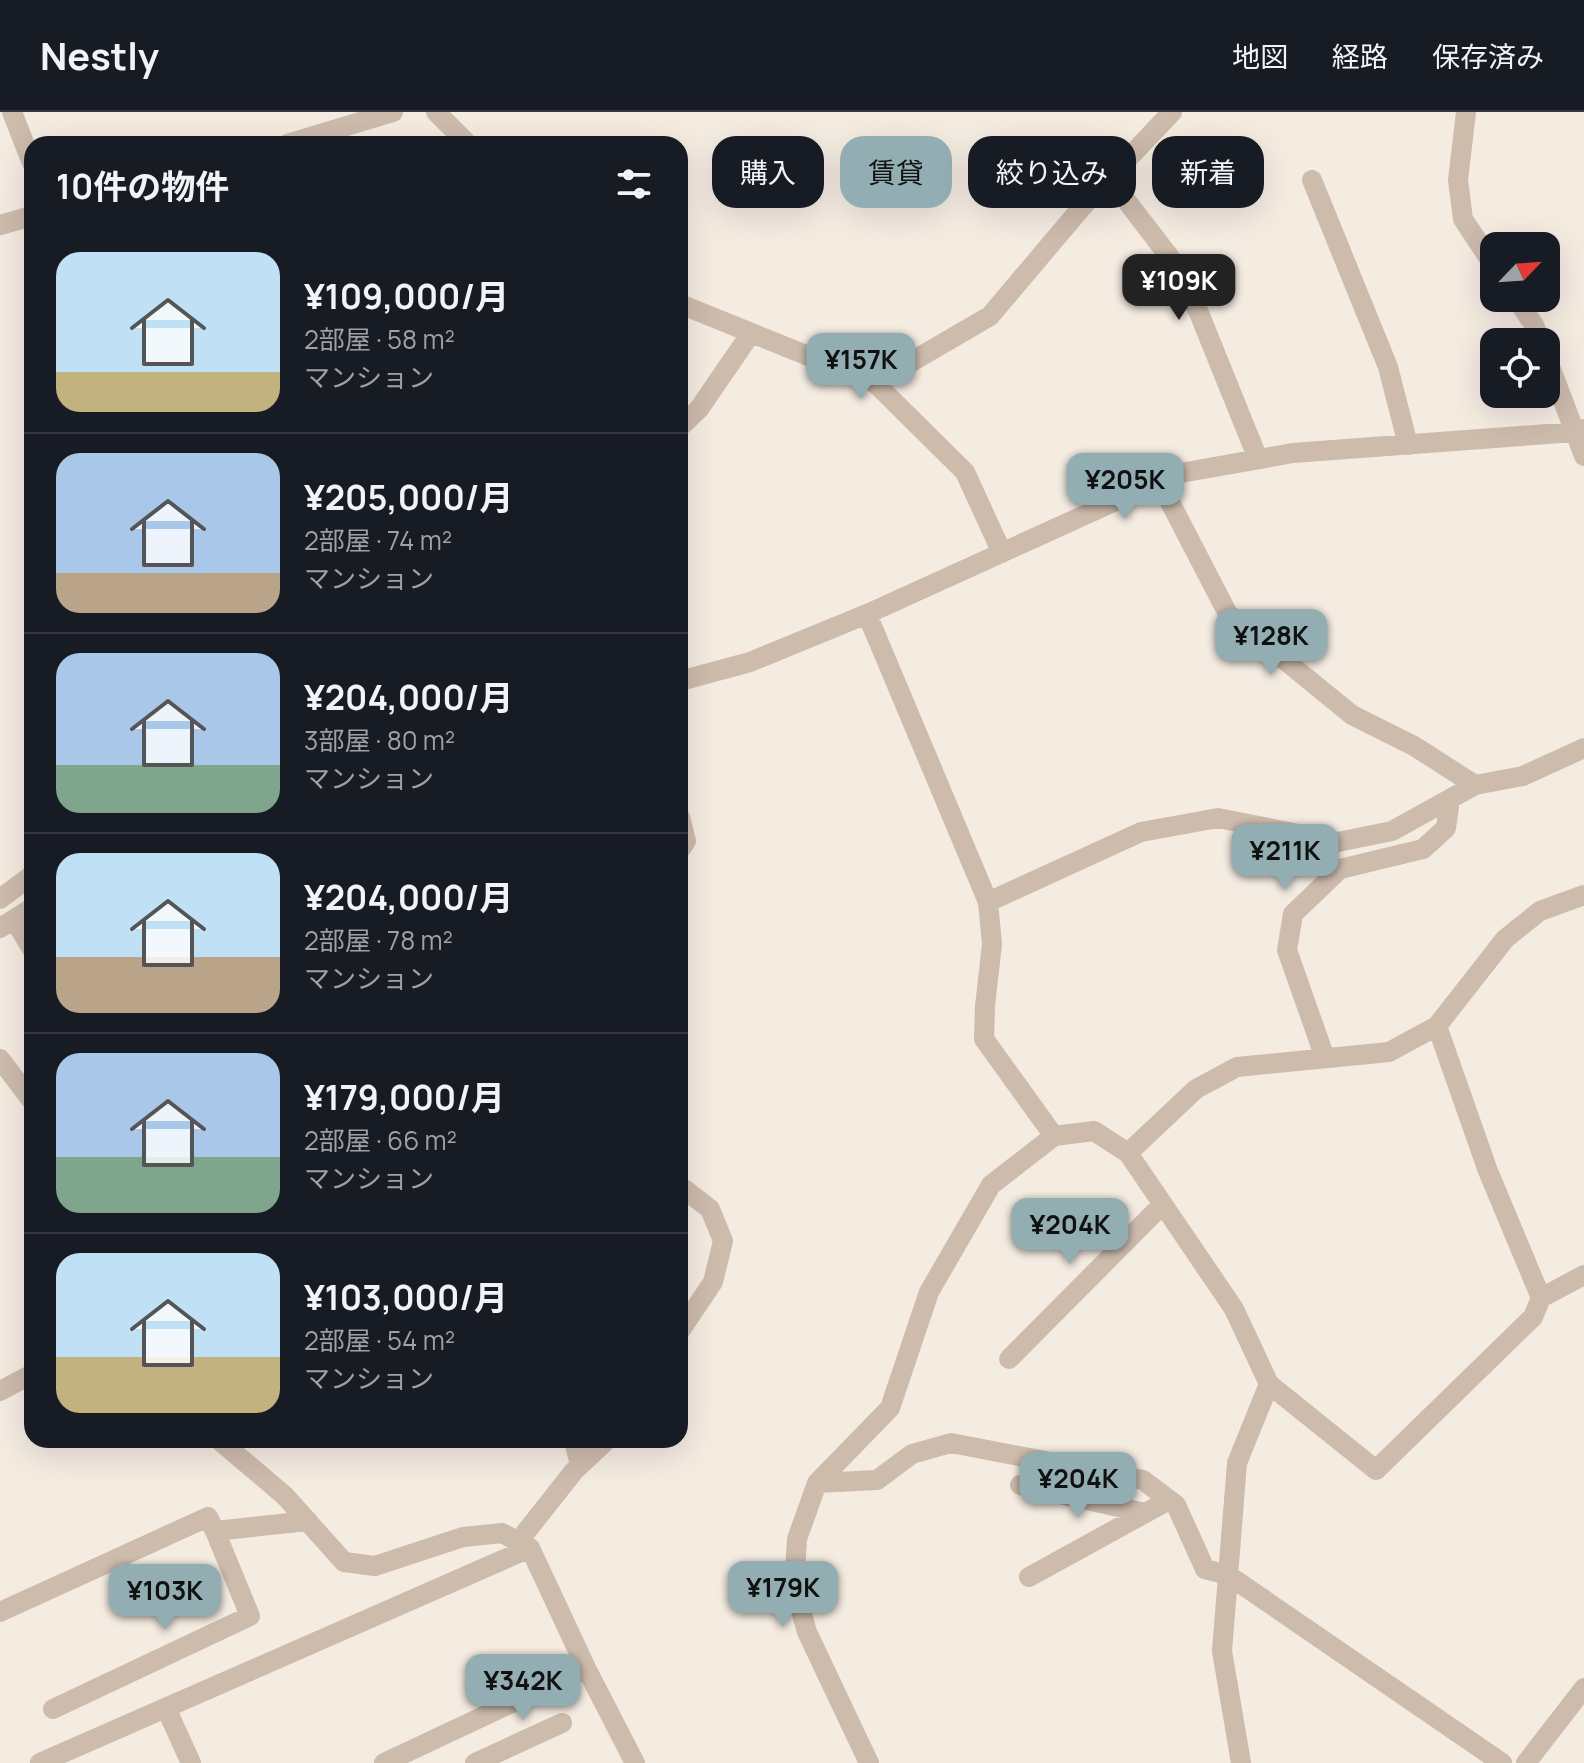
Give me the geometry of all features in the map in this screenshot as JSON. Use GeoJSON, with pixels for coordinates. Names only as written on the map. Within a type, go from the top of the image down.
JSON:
{"type":"FeatureCollection","features":[{"type":"Feature","properties":{"kind":"street"},"geometry":{"type":"LineString","coordinates":[[12,112],[24,143]]}},
{"type":"Feature","properties":{"kind":"street"},"geometry":{"type":"LineString","coordinates":[[314,136],[393,112]]}},
{"type":"Feature","properties":{"kind":"street"},"geometry":{"type":"LineString","coordinates":[[436,112],[455,136]]}},
{"type":"Feature","properties":{"kind":"street"},"geometry":{"type":"LineString","coordinates":[[1466,112],[1458,180],[1463,219],[1480,245]]}},
{"type":"Feature","properties":{"kind":"street"},"geometry":{"type":"LineString","coordinates":[[1136,146],[1163,115]]}},
{"type":"Feature","properties":{"kind":"street"},"geometry":{"type":"LineString","coordinates":[[1312,180],[1388,367],[1408,445]]}},
{"type":"Feature","properties":{"kind":"street"},"geometry":{"type":"LineString","coordinates":[[875,383],[990,316],[1083,208]]}},
{"type":"Feature","properties":{"kind":"street"},"geometry":{"type":"LineString","coordinates":[[1132,208],[1175,264],[1199,313],[1258,459]]}},
{"type":"Feature","properties":{"kind":"street"},"geometry":{"type":"LineString","coordinates":[[0,225],[24,218]]}},
{"type":"Feature","properties":{"kind":"street"},"geometry":{"type":"LineString","coordinates":[[688,307],[875,383],[965,472],[1002,553]]}},
{"type":"Feature","properties":{"kind":"street"},"geometry":{"type":"LineString","coordinates":[[688,419],[699,409],[751,333]]}},
{"type":"Feature","properties":{"kind":"street"},"geometry":{"type":"LineString","coordinates":[[1560,388],[1579,431],[1584,456]]}},
{"type":"Feature","properties":{"kind":"street"},"geometry":{"type":"LineString","coordinates":[[688,679],[750,662],[867,614],[1175,474],[1293,453],[1579,431]]}},
{"type":"Feature","properties":{"kind":"street"},"geometry":{"type":"LineString","coordinates":[[1159,481],[1228,614],[1352,715],[1414,746],[1475,785]]}},
{"type":"Feature","properties":{"kind":"street"},"geometry":{"type":"LineString","coordinates":[[867,614],[988,902],[992,944],[984,1039],[1054,1136]]}},
{"type":"Feature","properties":{"kind":"street"},"geometry":{"type":"LineString","coordinates":[[988,902],[1141,832],[1218,818],[1338,842],[1392,831],[1475,785],[1523,776],[1584,748]]}},
{"type":"Feature","properties":{"kind":"street"},"geometry":{"type":"LineString","coordinates":[[1325,1058],[1287,950],[1293,914],[1340,869],[1423,849],[1446,828],[1450,799]]}},
{"type":"Feature","properties":{"kind":"street"},"geometry":{"type":"LineString","coordinates":[[0,899],[24,881]]}},
{"type":"Feature","properties":{"kind":"street"},"geometry":{"type":"LineString","coordinates":[[1128,1153],[1196,1089],[1237,1067],[1389,1052],[1437,1026],[1505,939],[1540,911],[1584,895]]}},
{"type":"Feature","properties":{"kind":"street"},"geometry":{"type":"LineString","coordinates":[[1437,1026],[1488,1171],[1541,1298]]}},
{"type":"Feature","properties":{"kind":"street"},"geometry":{"type":"LineString","coordinates":[[0,1059],[24,1090]]}},
{"type":"Feature","properties":{"kind":"street"},"geometry":{"type":"LineString","coordinates":[[869,1763],[807,1632],[794,1586],[797,1539],[817,1483],[890,1408],[929,1292],[991,1185],[1054,1136],[1094,1131],[1128,1153],[1234,1309],[1269,1384],[1376,1470],[1533,1317],[1541,1298],[1584,1275]]}},
{"type":"Feature","properties":{"kind":"street"},"geometry":{"type":"LineString","coordinates":[[688,1192],[710,1209],[723,1241],[713,1282],[688,1319]]}},
{"type":"Feature","properties":{"kind":"street"},"geometry":{"type":"LineString","coordinates":[[1009,1359],[1163,1204]]}},
{"type":"Feature","properties":{"kind":"street"},"geometry":{"type":"LineString","coordinates":[[0,1391],[24,1378]]}},
{"type":"Feature","properties":{"kind":"street"},"geometry":{"type":"LineString","coordinates":[[1241,1763],[1222,1651],[1237,1463],[1269,1384]]}},
{"type":"Feature","properties":{"kind":"street"},"geometry":{"type":"LineString","coordinates":[[817,1483],[877,1480],[912,1454],[951,1443],[1143,1480],[1176,1505],[1205,1569],[1228,1575],[1502,1763]]}},
{"type":"Feature","properties":{"kind":"street"},"geometry":{"type":"LineString","coordinates":[[228,1448],[285,1496],[344,1562],[375,1566],[463,1537],[502,1533],[524,1545],[635,1763]]}},
{"type":"Feature","properties":{"kind":"street"},"geometry":{"type":"LineString","coordinates":[[576,1448],[580,1465]]}},
{"type":"Feature","properties":{"kind":"street"},"geometry":{"type":"LineString","coordinates":[[40,1763],[524,1545],[580,1465],[598,1448]]}},
{"type":"Feature","properties":{"kind":"street"},"geometry":{"type":"LineString","coordinates":[[1020,1485],[1145,1513]]}},
{"type":"Feature","properties":{"kind":"street"},"geometry":{"type":"LineString","coordinates":[[1029,1577],[1169,1500]]}},
{"type":"Feature","properties":{"kind":"street"},"geometry":{"type":"LineString","coordinates":[[0,1612],[208,1517],[250,1616],[53,1709]]}},
{"type":"Feature","properties":{"kind":"street"},"geometry":{"type":"LineString","coordinates":[[215,1531],[308,1521]]}},
{"type":"Feature","properties":{"kind":"street"},"geometry":{"type":"LineString","coordinates":[[384,1763],[586,1668]]}},
{"type":"Feature","properties":{"kind":"street"},"geometry":{"type":"LineString","coordinates":[[1526,1763],[1584,1688]]}},
{"type":"Feature","properties":{"kind":"street"},"geometry":{"type":"LineString","coordinates":[[166,1708],[191,1763]]}},
{"type":"Feature","properties":{"kind":"street"},"geometry":{"type":"LineString","coordinates":[[475,1763],[562,1723]]}}]}
